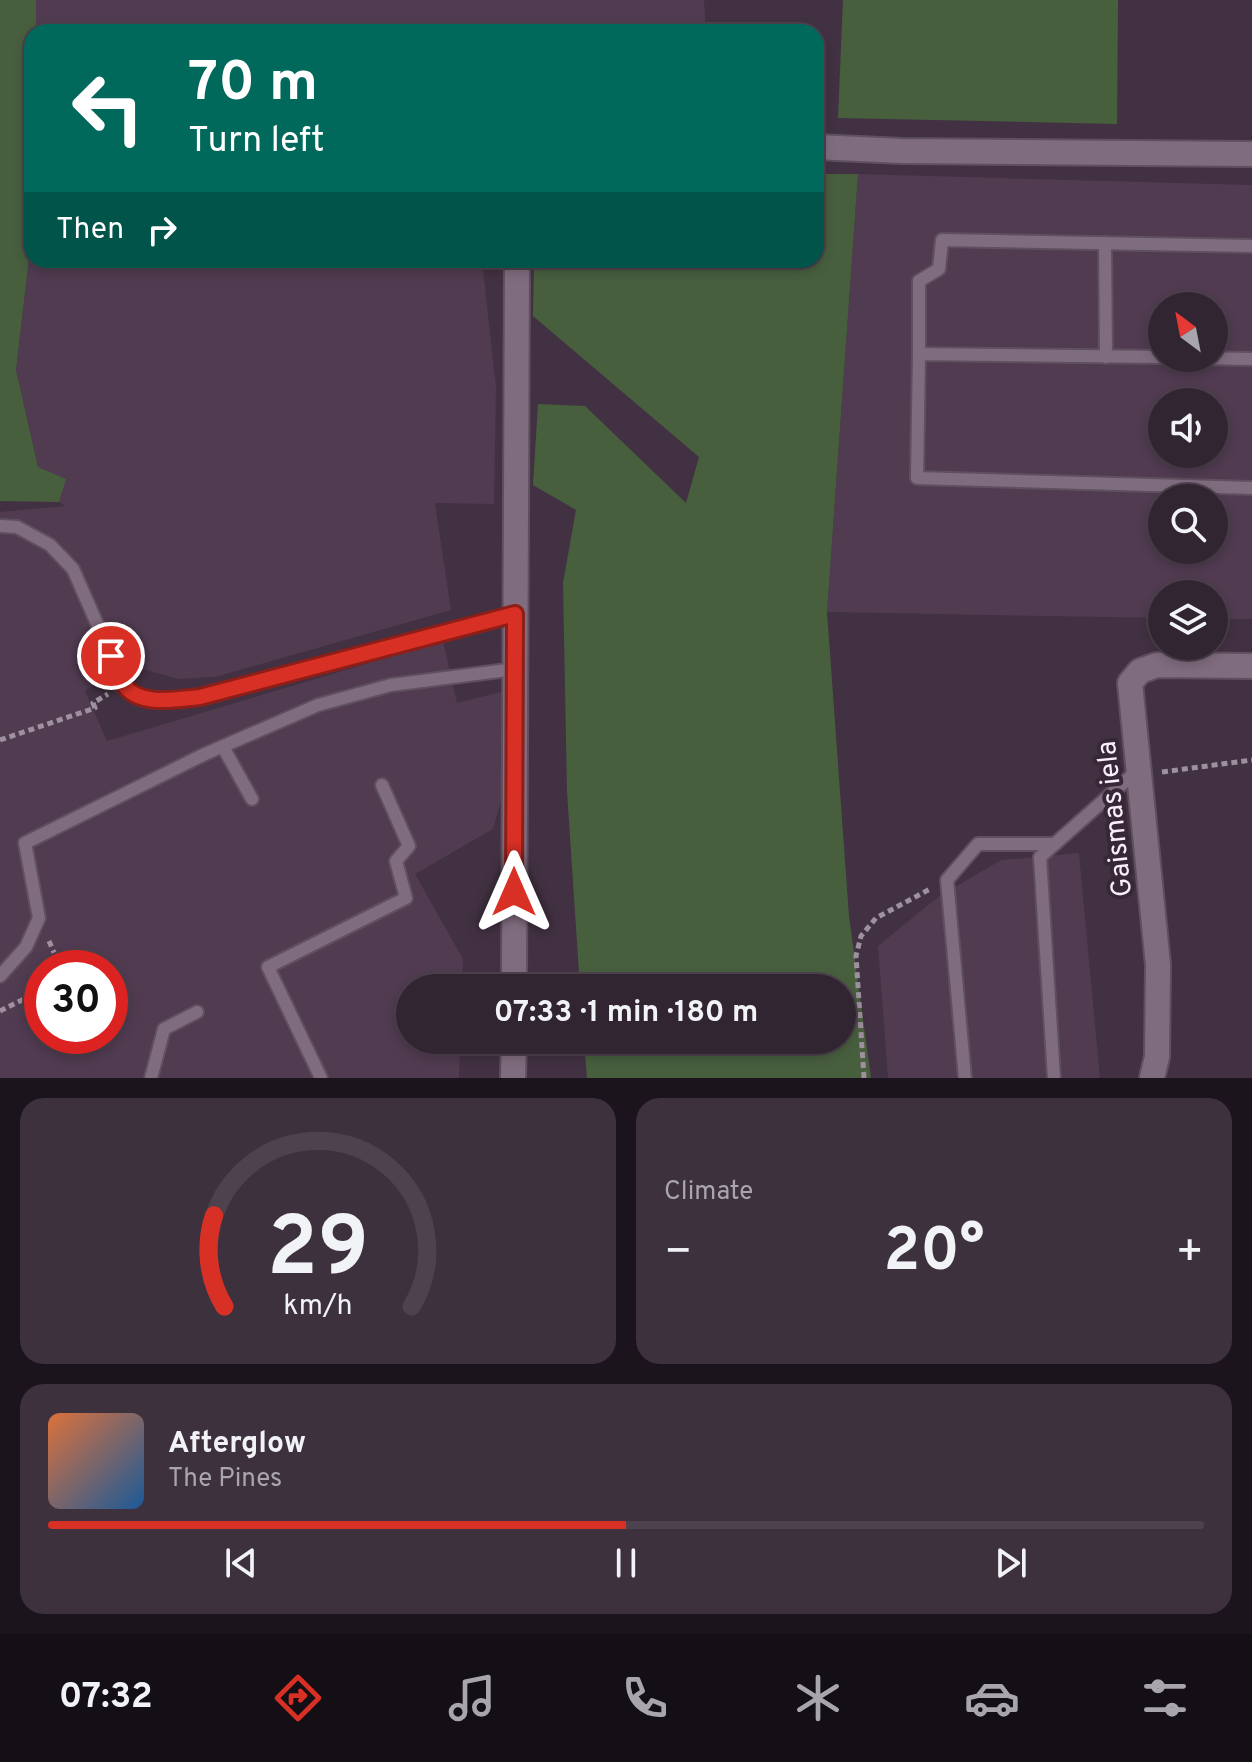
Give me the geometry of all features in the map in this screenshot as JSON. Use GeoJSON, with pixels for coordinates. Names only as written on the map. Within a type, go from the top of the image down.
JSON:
{"type":"FeatureCollection","features":[{"type":"Feature","properties":{"kind":"street"},"geometry":{"type":"LineString","coordinates":[[824,147],[902,151],[1252,154]]}},
{"type":"Feature","properties":{"kind":"street"},"geometry":{"type":"LineString","coordinates":[[514,974],[517,268]]}},
{"type":"Feature","properties":{"kind":"street","name":"Gaismas iela"},"geometry":{"type":"LineString","coordinates":[[1152,1078],[1157,1057],[1158,965],[1130,683],[1140,671],[1157,665],[1252,666]]}},
{"type":"Feature","properties":{"kind":"street"},"geometry":{"type":"LineString","coordinates":[[513,1078],[514,1054]]}},
{"type":"Feature","properties":{"kind":"lane"},"geometry":{"type":"LineString","coordinates":[[1252,246],[942,240],[939,269],[919,281],[917,478],[1252,488]]}},
{"type":"Feature","properties":{"kind":"lane"},"geometry":{"type":"LineString","coordinates":[[1105,243],[1106,357]]}},
{"type":"Feature","properties":{"kind":"lane"},"geometry":{"type":"LineString","coordinates":[[919,354],[1148,357]]}},
{"type":"Feature","properties":{"kind":"lane"},"geometry":{"type":"LineString","coordinates":[[1228,359],[1252,359]]}},
{"type":"Feature","properties":{"kind":"lane"},"geometry":{"type":"LineString","coordinates":[[0,526],[17,527],[50,545],[73,569],[124,685],[133,694],[155,700],[200,697],[515,614]]}},
{"type":"Feature","properties":{"kind":"lane"},"geometry":{"type":"LineString","coordinates":[[0,976],[26,947],[39,918],[25,843],[223,747],[318,705],[391,685],[515,669]]}},
{"type":"Feature","properties":{"kind":"lane"},"geometry":{"type":"LineString","coordinates":[[223,747],[252,799]]}},
{"type":"Feature","properties":{"kind":"lane"},"geometry":{"type":"LineString","coordinates":[[1054,1078],[1040,857],[1139,772]]}},
{"type":"Feature","properties":{"kind":"lane"},"geometry":{"type":"LineString","coordinates":[[321,1078],[268,967],[406,898],[396,861],[409,846],[382,785]]}},
{"type":"Feature","properties":{"kind":"lane"},"geometry":{"type":"LineString","coordinates":[[965,1078],[947,880],[978,844],[1055,844]]}},
{"type":"Feature","properties":{"kind":"lane"},"geometry":{"type":"LineString","coordinates":[[151,1078],[164,1029],[197,1012]]}},
{"type":"Feature","properties":{"kind":"path"},"geometry":{"type":"LineString","coordinates":[[0,740],[93,709]]}},
{"type":"Feature","properties":{"kind":"path"},"geometry":{"type":"LineString","coordinates":[[1139,772],[1252,760]]}},
{"type":"Feature","properties":{"kind":"path"},"geometry":{"type":"LineString","coordinates":[[864,1078],[856,956],[861,936],[876,918],[947,880]]}},
{"type":"Feature","properties":{"kind":"path"},"geometry":{"type":"LineString","coordinates":[[0,1011],[24,999]]}},
{"type":"Feature","properties":{"kind":"shaded area"},"geometry":{"type":"Polygon","coordinates":[[[36,0],[704,0],[706,24],[36,24],[36,0]]]}},
{"type":"Feature","properties":{"kind":"shaded area"},"geometry":{"type":"Polygon","coordinates":[[[858,174],[1252,185],[1252,619],[1228,619],[1228,580],[1148,580],[1148,618],[827,612],[858,174]]]}},
{"type":"Feature","properties":{"kind":"shaded area"},"geometry":{"type":"Polygon","coordinates":[[[28,268],[483,268],[496,387],[494,504],[435,503],[451,610],[215,677],[178,679],[139,668],[116,694],[106,678],[85,691],[107,741],[443,641],[457,703],[505,691],[506,784],[493,829],[415,874],[463,959],[462,974],[396,974],[396,1054],[460,1054],[459,1078],[0,1078],[0,512],[65,506],[59,502],[65,479],[38,467],[16,370],[28,268]]]}},
{"type":"Feature","properties":{"kind":"shaded area"},"geometry":{"type":"Polygon","coordinates":[[[1079,853],[1100,1078],[888,1078],[878,946],[938,897],[1001,860],[1079,853]]]}},
{"type":"Feature","properties":{"kind":"green space"},"geometry":{"type":"Polygon","coordinates":[[[0,0],[36,0],[36,24],[24,24],[24,268],[28,268],[16,370],[38,467],[66,479],[59,502],[0,501],[0,0]]]}},
{"type":"Feature","properties":{"kind":"green space"},"geometry":{"type":"Polygon","coordinates":[[[843,0],[1118,0],[1117,124],[838,118],[843,0]]]}},
{"type":"Feature","properties":{"kind":"green space"},"geometry":{"type":"Polygon","coordinates":[[[824,174],[858,174],[827,612],[849,916],[871,1078],[587,1078],[585,1054],[856,1054],[856,974],[579,974],[567,791],[563,583],[576,510],[533,485],[538,404],[585,406],[686,503],[699,457],[533,316],[534,268],[824,268],[824,174]]]}},
{"type":"Feature","properties":{"kind":"route"},"geometry":{"type":"LineString","coordinates":[[111,656],[124,685],[133,694],[155,700],[200,697],[515,614],[514,892]]}}]}
